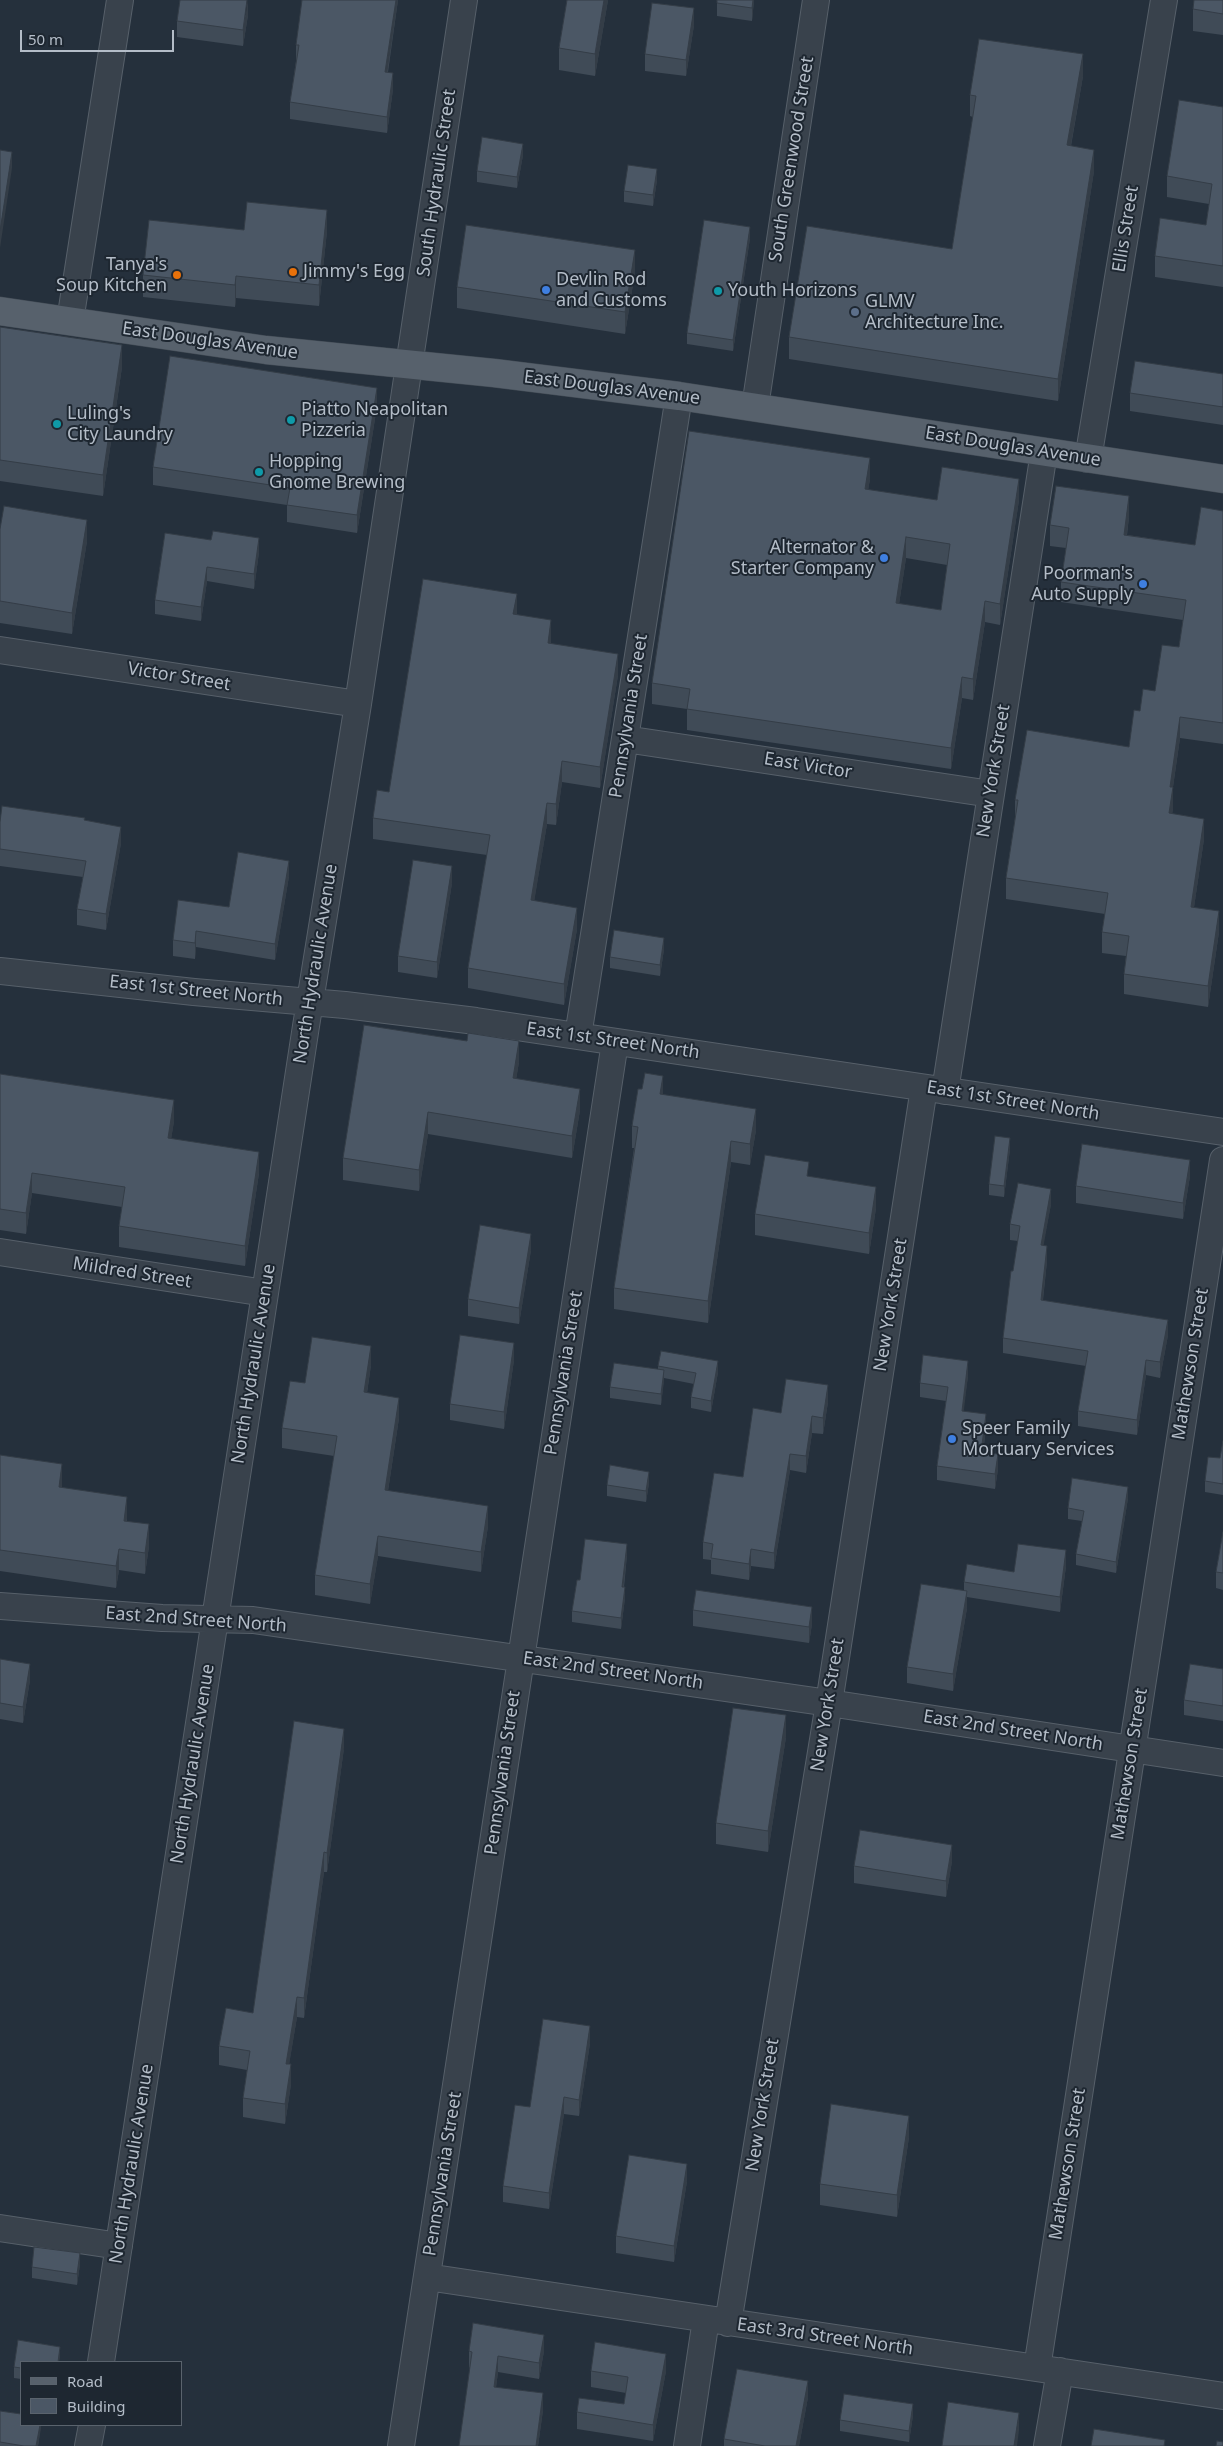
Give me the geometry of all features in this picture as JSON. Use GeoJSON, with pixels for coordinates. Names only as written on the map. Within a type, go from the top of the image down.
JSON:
{"type":"FeatureCollection","features":[{"type":"Feature","properties":{"kind":"main road","name":"East Douglas Avenue"},"geometry":{"type":"LineString","coordinates":[[0,311],[266,350],[494,373],[679,396],[1223,479]]}},
{"type":"Feature","properties":{"kind":"street"},"geometry":{"type":"LineString","coordinates":[[70,321],[120,0]]}},
{"type":"Feature","properties":{"kind":"street","name":"South Hydraulic Street"},"geometry":{"type":"LineString","coordinates":[[410,366],[464,0]]}},
{"type":"Feature","properties":{"kind":"street","name":"South Greenwood Street"},"geometry":{"type":"LineString","coordinates":[[755,408],[816,0]]}},
{"type":"Feature","properties":{"kind":"street","name":"Ellis Street"},"geometry":{"type":"LineString","coordinates":[[1088,458],[1164,0]]}},
{"type":"Feature","properties":{"kind":"street","name":"North Hydraulic Avenue"},"geometry":{"type":"LineString","coordinates":[[101,2361],[310,1002],[410,366]]}},
{"type":"Feature","properties":{"kind":"street","name":"Pennsylvania Street"},"geometry":{"type":"LineString","coordinates":[[578,1036],[679,396]]}},
{"type":"Feature","properties":{"kind":"street","name":"New York Street"},"geometry":{"type":"LineString","coordinates":[[687,2446],[717,2321],[829,1703],[935,1089],[991,794],[1044,452]]}},
{"type":"Feature","properties":{"kind":"street","name":"Victor Street"},"geometry":{"type":"LineString","coordinates":[[0,650],[358,704]]}},
{"type":"Feature","properties":{"kind":"street","name":"East Victor"},"geometry":{"type":"LineString","coordinates":[[625,739],[991,794]]}},
{"type":"Feature","properties":{"kind":"street","name":"East 1st Street North"},"geometry":{"type":"LineString","coordinates":[[0,971],[194,992],[310,1002],[476,1021],[1223,1132]]}},
{"type":"Feature","properties":{"kind":"street","name":"Pennsylvania Street"},"geometry":{"type":"LineString","coordinates":[[401,2446],[615,1042]]}},
{"type":"Feature","properties":{"kind":"street","name":"Mathewson Street"},"geometry":{"type":"LineString","coordinates":[[1047,2446],[1048,2369],[1132,1749],[1223,1160]]}},
{"type":"Feature","properties":{"kind":"street","name":"Mildred Street"},"geometry":{"type":"LineString","coordinates":[[0,1252],[265,1293]]}},
{"type":"Feature","properties":{"kind":"street","name":"East 2nd Street North"},"geometry":{"type":"LineString","coordinates":[[0,1606],[162,1618],[253,1620],[829,1703],[1223,1763]]}},
{"type":"Feature","properties":{"kind":"street"},"geometry":{"type":"LineString","coordinates":[[0,2228],[119,2246]]}},
{"type":"Feature","properties":{"kind":"street","name":"East 3rd Street North"},"geometry":{"type":"LineString","coordinates":[[427,2277],[1223,2396]]}},
{"type":"Feature","properties":{"kind":"street"},"geometry":{"type":"LineString","coordinates":[[88,2446],[92,2426]]}},
{"type":"Feature","properties":{"kind":"building"},"geometry":{"type":"Polygon","coordinates":[[[180,0],[247,0],[243,30],[177,21],[180,0]]]}},
{"type":"Feature","properties":{"kind":"building"},"geometry":{"type":"Polygon","coordinates":[[[302,0],[396,0],[385,72],[393,73],[387,117],[290,102],[299,45],[296,45],[302,0]]]}},
{"type":"Feature","properties":{"kind":"building"},"geometry":{"type":"Polygon","coordinates":[[[567,0],[604,0],[595,54],[559,48],[567,0]]]}},
{"type":"Feature","properties":{"kind":"building"},"geometry":{"type":"Polygon","coordinates":[[[717,0],[753,0],[752,8],[717,3],[717,0]]]}},
{"type":"Feature","properties":{"kind":"building"},"geometry":{"type":"Polygon","coordinates":[[[1194,0],[1223,0],[1223,14],[1193,9],[1194,0]]]}},
{"type":"Feature","properties":{"kind":"building"},"geometry":{"type":"Polygon","coordinates":[[[652,3],[694,8],[686,60],[645,54],[652,3]]]}},
{"type":"Feature","properties":{"kind":"building"},"geometry":{"type":"Polygon","coordinates":[[[979,39],[1083,54],[1067,145],[1094,150],[1058,379],[789,337],[807,226],[952,249],[976,96],[970,95],[979,39]]]}},
{"type":"Feature","properties":{"kind":"building"},"geometry":{"type":"Polygon","coordinates":[[[1179,100],[1223,107],[1223,266],[1155,256],[1160,218],[1206,225],[1212,184],[1167,176],[1179,100]]]}},
{"type":"Feature","properties":{"kind":"building"},"geometry":{"type":"Polygon","coordinates":[[[482,137],[523,144],[517,177],[477,171],[482,137]]]}},
{"type":"Feature","properties":{"kind":"building"},"geometry":{"type":"Polygon","coordinates":[[[0,150],[12,152],[0,231],[0,150]]]}},
{"type":"Feature","properties":{"kind":"building"},"geometry":{"type":"Polygon","coordinates":[[[628,165],[657,169],[653,195],[624,191],[628,165]]]}},
{"type":"Feature","properties":{"kind":"building"},"geometry":{"type":"Polygon","coordinates":[[[247,202],[327,210],[319,285],[236,276],[235,285],[143,275],[149,220],[244,230],[247,202]]]}},
{"type":"Feature","properties":{"kind":"building","name":"Youth Horizons"},"geometry":{"type":"Polygon","coordinates":[[[704,220],[750,227],[733,340],[687,333],[704,220]]]}},
{"type":"Feature","properties":{"kind":"building","name":"Devlin Rod and Customs"},"geometry":{"type":"Polygon","coordinates":[[[466,225],[635,250],[625,312],[457,287],[466,225]]]}},
{"type":"Feature","properties":{"kind":"building","name":"Luling's City Laundry"},"geometry":{"type":"Polygon","coordinates":[[[0,327],[122,345],[103,475],[0,460],[0,327]]]}},
{"type":"Feature","properties":{"kind":"building"},"geometry":{"type":"Polygon","coordinates":[[[170,356],[377,388],[357,515],[287,505],[290,488],[153,467],[170,356]]]}},
{"type":"Feature","properties":{"kind":"building"},"geometry":{"type":"Polygon","coordinates":[[[1135,361],[1223,374],[1223,407],[1130,393],[1135,361]]]}},
{"type":"Feature","properties":{"kind":"building"},"geometry":{"type":"Polygon","coordinates":[[[689,431],[870,458],[865,489],[937,500],[942,467],[1019,479],[1000,604],[985,601],[973,679],[962,677],[951,748],[687,709],[690,689],[652,683],[689,431]],[[906,537],[896,603],[941,610],[950,544],[906,537]]]}},
{"type":"Feature","properties":{"kind":"building"},"geometry":{"type":"Polygon","coordinates":[[[1056,486],[1129,496],[1124,535],[1195,545],[1201,507],[1223,511],[1223,723],[1180,717],[1170,787],[1173,787],[1169,813],[1204,819],[1191,907],[1219,911],[1208,986],[1124,974],[1129,936],[1102,932],[1108,893],[1006,878],[1018,800],[1015,800],[1027,730],[1129,747],[1134,710],[1140,711],[1143,689],[1155,691],[1162,645],[1179,647],[1186,600],[1061,582],[1069,528],[1050,525],[1056,486]]]}},
{"type":"Feature","properties":{"kind":"building"},"geometry":{"type":"Polygon","coordinates":[[[4,506],[87,520],[72,613],[0,601],[0,529],[4,506]]]}},
{"type":"Feature","properties":{"kind":"building"},"geometry":{"type":"Polygon","coordinates":[[[213,531],[259,538],[254,574],[207,567],[201,607],[155,600],[165,533],[211,540],[213,531]]]}},
{"type":"Feature","properties":{"kind":"building"},"geometry":{"type":"Polygon","coordinates":[[[423,579],[517,594],[513,614],[551,620],[548,643],[618,654],[600,767],[562,761],[556,804],[547,803],[531,900],[577,908],[564,984],[468,968],[490,835],[373,818],[377,790],[389,792],[423,579]]]}},
{"type":"Feature","properties":{"kind":"building"},"geometry":{"type":"Polygon","coordinates":[[[2,806],[85,818],[84,820],[121,827],[106,914],[77,909],[86,861],[0,849],[2,806]]]}},
{"type":"Feature","properties":{"kind":"building"},"geometry":{"type":"Polygon","coordinates":[[[238,852],[289,861],[275,944],[196,931],[195,943],[173,940],[178,900],[229,907],[238,852]]]}},
{"type":"Feature","properties":{"kind":"building"},"geometry":{"type":"Polygon","coordinates":[[[413,860],[452,866],[437,962],[398,956],[413,860]]]}},
{"type":"Feature","properties":{"kind":"building"},"geometry":{"type":"Polygon","coordinates":[[[614,930],[664,938],[660,965],[610,957],[614,930]]]}},
{"type":"Feature","properties":{"kind":"building"},"geometry":{"type":"Polygon","coordinates":[[[364,1025],[467,1041],[468,1033],[519,1041],[513,1078],[580,1089],[572,1136],[428,1112],[419,1170],[343,1158],[364,1025]]]}},
{"type":"Feature","properties":{"kind":"building"},"geometry":{"type":"Polygon","coordinates":[[[645,1073],[663,1076],[660,1094],[756,1109],[750,1144],[731,1141],[708,1301],[614,1288],[638,1127],[632,1126],[638,1089],[642,1089],[645,1073]]]}},
{"type":"Feature","properties":{"kind":"building"},"geometry":{"type":"Polygon","coordinates":[[[0,1074],[174,1100],[168,1138],[259,1152],[245,1246],[119,1226],[125,1187],[32,1173],[26,1213],[0,1209],[0,1074]]]}},
{"type":"Feature","properties":{"kind":"building"},"geometry":{"type":"Polygon","coordinates":[[[995,1136],[1010,1138],[1004,1186],[989,1184],[995,1136]]]}},
{"type":"Feature","properties":{"kind":"building"},"geometry":{"type":"Polygon","coordinates":[[[1082,1144],[1190,1160],[1183,1203],[1076,1186],[1082,1144]]]}},
{"type":"Feature","properties":{"kind":"building"},"geometry":{"type":"Polygon","coordinates":[[[765,1155],[809,1162],[807,1176],[876,1187],[869,1233],[755,1214],[765,1155]]]}},
{"type":"Feature","properties":{"kind":"building"},"geometry":{"type":"Polygon","coordinates":[[[1018,1183],[1051,1189],[1041,1245],[1047,1246],[1041,1300],[1168,1320],[1160,1362],[1146,1360],[1137,1420],[1078,1411],[1088,1351],[1003,1338],[1011,1271],[1013,1271],[1020,1226],[1010,1224],[1018,1183]]]}},
{"type":"Feature","properties":{"kind":"building"},"geometry":{"type":"Polygon","coordinates":[[[480,1225],[531,1234],[519,1308],[468,1299],[480,1225]]]}},
{"type":"Feature","properties":{"kind":"building"},"geometry":{"type":"Polygon","coordinates":[[[460,1335],[514,1343],[504,1412],[450,1404],[460,1335]]]}},
{"type":"Feature","properties":{"kind":"building"},"geometry":{"type":"Polygon","coordinates":[[[312,1337],[371,1346],[364,1392],[399,1398],[385,1490],[488,1506],[481,1552],[378,1536],[370,1584],[315,1575],[337,1436],[282,1428],[290,1381],[305,1383],[312,1337]]]}},
{"type":"Feature","properties":{"kind":"building"},"geometry":{"type":"Polygon","coordinates":[[[661,1351],[718,1361],[711,1401],[691,1397],[696,1373],[658,1366],[661,1351]]]}},
{"type":"Feature","properties":{"kind":"building"},"geometry":{"type":"Polygon","coordinates":[[[923,1355],[968,1361],[962,1411],[986,1414],[981,1452],[998,1454],[995,1474],[937,1466],[948,1387],[920,1383],[923,1355]]]}},
{"type":"Feature","properties":{"kind":"building"},"geometry":{"type":"Polygon","coordinates":[[[614,1363],[664,1370],[661,1394],[610,1387],[614,1363]]]}},
{"type":"Feature","properties":{"kind":"building"},"geometry":{"type":"Polygon","coordinates":[[[786,1379],[828,1385],[823,1418],[812,1416],[806,1456],[790,1454],[774,1553],[751,1549],[749,1564],[711,1558],[713,1544],[703,1542],[714,1473],[743,1477],[753,1408],[781,1413],[786,1379]]]}},
{"type":"Feature","properties":{"kind":"building"},"geometry":{"type":"Polygon","coordinates":[[[1223,1441],[1223,1484],[1205,1481],[1208,1457],[1220,1458],[1223,1441]]]}},
{"type":"Feature","properties":{"kind":"building"},"geometry":{"type":"Polygon","coordinates":[[[0,1455],[62,1464],[59,1487],[127,1497],[124,1521],[149,1524],[145,1553],[119,1549],[116,1566],[0,1550],[0,1455]]]}},
{"type":"Feature","properties":{"kind":"building"},"geometry":{"type":"Polygon","coordinates":[[[610,1465],[649,1472],[646,1491],[607,1485],[610,1465]]]}},
{"type":"Feature","properties":{"kind":"building"},"geometry":{"type":"Polygon","coordinates":[[[1072,1478],[1128,1487],[1116,1562],[1076,1554],[1084,1511],[1068,1508],[1072,1478]]]}},
{"type":"Feature","properties":{"kind":"building"},"geometry":{"type":"Polygon","coordinates":[[[1223,1532],[1223,1573],[1216,1572],[1223,1532]]]}},
{"type":"Feature","properties":{"kind":"building"},"geometry":{"type":"Polygon","coordinates":[[[585,1539],[627,1544],[622,1587],[625,1587],[621,1618],[572,1611],[577,1580],[580,1580],[585,1539]]]}},
{"type":"Feature","properties":{"kind":"building"},"geometry":{"type":"Polygon","coordinates":[[[1018,1544],[1066,1550],[1060,1597],[964,1582],[967,1564],[1014,1572],[1018,1544]]]}},
{"type":"Feature","properties":{"kind":"building"},"geometry":{"type":"Polygon","coordinates":[[[921,1584],[967,1591],[953,1674],[907,1667],[921,1584]]]}},
{"type":"Feature","properties":{"kind":"building"},"geometry":{"type":"Polygon","coordinates":[[[696,1590],[812,1607],[809,1627],[693,1610],[696,1590]]]}},
{"type":"Feature","properties":{"kind":"building"},"geometry":{"type":"Polygon","coordinates":[[[0,1659],[30,1664],[23,1707],[0,1703],[0,1659]]]}},
{"type":"Feature","properties":{"kind":"building"},"geometry":{"type":"Polygon","coordinates":[[[1190,1664],[1223,1669],[1223,1706],[1184,1700],[1190,1664]]]}},
{"type":"Feature","properties":{"kind":"building"},"geometry":{"type":"Polygon","coordinates":[[[733,1708],[786,1715],[768,1831],[716,1823],[733,1708]]]}},
{"type":"Feature","properties":{"kind":"building"},"geometry":{"type":"Polygon","coordinates":[[[294,1721],[344,1729],[327,1853],[324,1852],[304,1998],[297,1997],[286,2064],[291,2064],[285,2104],[243,2098],[250,2051],[219,2046],[226,2008],[253,2013],[294,1721]]]}},
{"type":"Feature","properties":{"kind":"building"},"geometry":{"type":"Polygon","coordinates":[[[860,1830],[952,1845],[946,1881],[854,1866],[860,1830]]]}},
{"type":"Feature","properties":{"kind":"building"},"geometry":{"type":"Polygon","coordinates":[[[543,2019],[590,2026],[579,2100],[564,2097],[549,2193],[503,2186],[515,2105],[530,2107],[543,2019]]]}},
{"type":"Feature","properties":{"kind":"building"},"geometry":{"type":"Polygon","coordinates":[[[831,2104],[909,2116],[897,2195],[820,2184],[831,2104]]]}},
{"type":"Feature","properties":{"kind":"building"},"geometry":{"type":"Polygon","coordinates":[[[629,2155],[687,2164],[674,2246],[616,2236],[629,2155]]]}},
{"type":"Feature","properties":{"kind":"building"},"geometry":{"type":"Polygon","coordinates":[[[34,2247],[80,2253],[77,2274],[32,2267],[34,2247]]]}},
{"type":"Feature","properties":{"kind":"building"},"geometry":{"type":"Polygon","coordinates":[[[473,2323],[544,2335],[539,2363],[498,2356],[494,2387],[543,2393],[536,2446],[459,2446],[472,2352],[469,2351],[473,2323]]]}},
{"type":"Feature","properties":{"kind":"building"},"geometry":{"type":"Polygon","coordinates":[[[18,2340],[60,2347],[58,2361],[20,2361],[20,2368],[14,2367],[18,2340]]]}},
{"type":"Feature","properties":{"kind":"building"},"geometry":{"type":"Polygon","coordinates":[[[595,2342],[666,2354],[653,2425],[577,2412],[579,2398],[624,2404],[628,2377],[591,2371],[595,2342]]]}},
{"type":"Feature","properties":{"kind":"building"},"geometry":{"type":"Polygon","coordinates":[[[737,2369],[808,2381],[796,2446],[765,2446],[724,2439],[737,2369]]]}},
{"type":"Feature","properties":{"kind":"building"},"geometry":{"type":"Polygon","coordinates":[[[844,2394],[913,2404],[909,2431],[840,2420],[844,2394]]]}},
{"type":"Feature","properties":{"kind":"building"},"geometry":{"type":"Polygon","coordinates":[[[948,2402],[1019,2413],[1014,2446],[942,2446],[948,2402]]]}},
{"type":"Feature","properties":{"kind":"building"},"geometry":{"type":"Polygon","coordinates":[[[0,2411],[20,2414],[20,2426],[40,2426],[36,2446],[0,2442],[0,2411]]]}},
{"type":"Feature","properties":{"kind":"building"},"geometry":{"type":"Polygon","coordinates":[[[1094,2429],[1165,2440],[1164,2446],[1091,2446],[1094,2429]]]}},
{"type":"Feature","properties":{"kind":"building"},"geometry":{"type":"Polygon","coordinates":[[[1217,2441],[1223,2442],[1223,2446],[1216,2446],[1217,2441]]]}},
{"type":"Feature","properties":{"kind":"place","name":"Jimmy's Egg"},"geometry":{"type":"Point","coordinates":[293,272]}},
{"type":"Feature","properties":{"kind":"place","name":"Tanya's Soup Kitchen"},"geometry":{"type":"Point","coordinates":[177,275]}},
{"type":"Feature","properties":{"kind":"place","name":"Devlin Rod and Customs"},"geometry":{"type":"Point","coordinates":[546,290]}},
{"type":"Feature","properties":{"kind":"place","name":"Youth Horizons"},"geometry":{"type":"Point","coordinates":[718,291]}},
{"type":"Feature","properties":{"kind":"place","name":"GLMV Architecture Inc."},"geometry":{"type":"Point","coordinates":[855,312]}},
{"type":"Feature","properties":{"kind":"place","name":"Piatto Neapolitan Pizzeria"},"geometry":{"type":"Point","coordinates":[291,420]}},
{"type":"Feature","properties":{"kind":"place","name":"Luling's City Laundry"},"geometry":{"type":"Point","coordinates":[57,424]}},
{"type":"Feature","properties":{"kind":"place","name":"Hopping Gnome Brewing"},"geometry":{"type":"Point","coordinates":[259,472]}},
{"type":"Feature","properties":{"kind":"place","name":"Alternator & Starter Company"},"geometry":{"type":"Point","coordinates":[884,558]}},
{"type":"Feature","properties":{"kind":"place","name":"Poorman's Auto Supply"},"geometry":{"type":"Point","coordinates":[1143,584]}},
{"type":"Feature","properties":{"kind":"place","name":"Speer Family Mortuary Services"},"geometry":{"type":"Point","coordinates":[952,1439]}}]}
